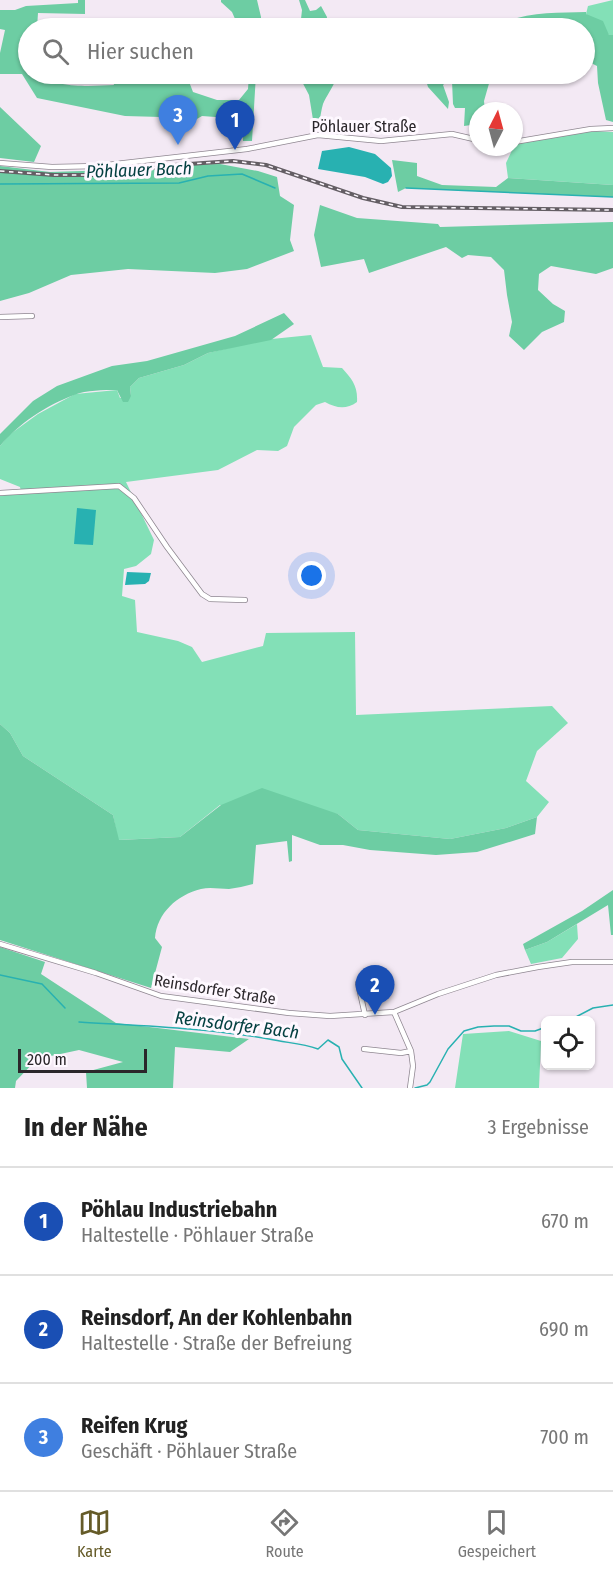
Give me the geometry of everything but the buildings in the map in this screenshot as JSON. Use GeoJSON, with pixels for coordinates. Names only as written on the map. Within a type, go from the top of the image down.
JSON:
{"type":"FeatureCollection","features":[{"type":"Feature","properties":{"kind":"street"},"geometry":{"type":"LineString","coordinates":[[523,140],[591,129],[613,128]]}},
{"type":"Feature","properties":{"kind":"street","name":"Pöhlauer Straße"},"geometry":{"type":"LineString","coordinates":[[0,162],[52,167],[98,166],[247,149],[318,135],[381,141],[452,134],[469,138]]}},
{"type":"Feature","properties":{"kind":"street"},"geometry":{"type":"LineString","coordinates":[[0,317],[32,316]]}},
{"type":"Feature","properties":{"kind":"street"},"geometry":{"type":"LineString","coordinates":[[0,493],[119,486],[134,498],[202,594],[210,599],[246,600]]}},
{"type":"Feature","properties":{"kind":"street","name":"Reinsdorfer Straße"},"geometry":{"type":"LineString","coordinates":[[0,944],[96,973],[161,996],[289,1013],[330,1016],[394,1012],[438,994],[496,975],[572,962],[613,962]]}},
{"type":"Feature","properties":{"kind":"street"},"geometry":{"type":"LineString","coordinates":[[363,1015],[358,983],[362,979],[376,975]]}},
{"type":"Feature","properties":{"kind":"street"},"geometry":{"type":"LineString","coordinates":[[394,1012],[411,1051],[413,1066],[410,1087]]}},
{"type":"Feature","properties":{"kind":"street"},"geometry":{"type":"LineString","coordinates":[[364,1049],[401,1053],[411,1051]]}},
{"type":"Feature","properties":{"kind":"green space"},"geometry":{"type":"Polygon","coordinates":[[[78,0],[85,0],[85,14],[38,13],[38,18],[18,18],[18,74],[0,74],[0,53],[5,30],[0,29],[0,10],[78,3],[78,0]]]}},
{"type":"Feature","properties":{"kind":"green space"},"geometry":{"type":"Polygon","coordinates":[[[221,0],[257,0],[261,18],[235,18],[232,12],[221,0]]]}},
{"type":"Feature","properties":{"kind":"green space"},"geometry":{"type":"Polygon","coordinates":[[[299,0],[305,0],[310,11],[321,6],[327,18],[301,18],[302,10],[299,0]]]}},
{"type":"Feature","properties":{"kind":"green space"},"geometry":{"type":"Polygon","coordinates":[[[613,0],[613,35],[609,35],[595,22],[595,18],[590,18],[586,14],[588,6],[613,0]]]}},
{"type":"Feature","properties":{"kind":"green space"},"geometry":{"type":"Polygon","coordinates":[[[586,12],[603,21],[609,35],[613,35],[613,122],[606,120],[598,83],[597,66],[595,65],[595,18],[516,18],[551,13],[586,12]]]}},
{"type":"Feature","properties":{"kind":"green space"},"geometry":{"type":"Polygon","coordinates":[[[28,84],[86,86],[190,84],[193,92],[217,100],[239,100],[248,89],[248,84],[255,84],[252,141],[243,141],[242,119],[202,116],[190,123],[161,117],[125,116],[37,98],[28,84]]]}},
{"type":"Feature","properties":{"kind":"green space"},"geometry":{"type":"Polygon","coordinates":[[[303,84],[333,84],[323,104],[315,132],[309,95],[303,84]]]}},
{"type":"Feature","properties":{"kind":"green space"},"geometry":{"type":"Polygon","coordinates":[[[427,84],[444,84],[449,102],[448,109],[427,84]]]}},
{"type":"Feature","properties":{"kind":"green space"},"geometry":{"type":"Polygon","coordinates":[[[452,84],[489,84],[484,102],[469,102],[469,125],[464,126],[465,108],[455,108],[452,84]]]}},
{"type":"Feature","properties":{"kind":"green space"},"geometry":{"type":"Polygon","coordinates":[[[0,107],[41,146],[34,162],[0,158],[0,107]]]}},
{"type":"Feature","properties":{"kind":"green space"},"geometry":{"type":"Polygon","coordinates":[[[592,131],[613,132],[613,185],[508,178],[506,163],[509,156],[523,156],[523,143],[592,131]]]}},
{"type":"Feature","properties":{"kind":"green space"},"geometry":{"type":"Polygon","coordinates":[[[392,160],[417,163],[417,176],[442,185],[496,187],[508,178],[613,185],[613,197],[406,188],[398,192],[392,160]]]}},
{"type":"Feature","properties":{"kind":"green space"},"geometry":{"type":"Polygon","coordinates":[[[220,164],[277,177],[280,196],[294,205],[290,240],[294,251],[247,269],[215,273],[128,269],[71,275],[29,293],[0,301],[0,166],[50,172],[220,164]]]}},
{"type":"Feature","properties":{"kind":"green space"},"geometry":{"type":"Polygon","coordinates":[[[320,205],[357,218],[438,224],[440,227],[613,222],[613,268],[596,274],[551,266],[539,274],[538,290],[553,304],[565,311],[564,322],[542,332],[524,350],[509,336],[512,322],[504,270],[491,257],[468,255],[462,258],[446,247],[369,273],[364,259],[321,267],[314,235],[320,205]]]}},
{"type":"Feature","properties":{"kind":"green space"},"geometry":{"type":"Polygon","coordinates":[[[284,313],[294,324],[271,340],[208,353],[184,365],[139,378],[130,387],[131,396],[128,402],[123,402],[117,390],[90,391],[74,395],[34,416],[15,430],[0,446],[0,434],[33,401],[57,386],[112,366],[147,361],[235,336],[284,313]]]}},
{"type":"Feature","properties":{"kind":"green space"},"geometry":{"type":"Polygon","coordinates":[[[311,335],[323,367],[342,368],[354,383],[357,402],[345,407],[337,407],[325,402],[316,405],[294,427],[287,446],[278,451],[257,450],[218,470],[126,482],[154,540],[151,554],[136,566],[124,569],[122,596],[135,600],[137,632],[178,641],[192,647],[202,662],[263,646],[266,633],[355,632],[356,715],[552,706],[568,723],[537,751],[526,781],[549,802],[537,817],[506,828],[450,839],[358,830],[338,814],[220,805],[180,837],[118,840],[113,815],[23,756],[10,733],[0,724],[0,496],[21,492],[20,487],[0,479],[0,446],[9,435],[38,414],[75,394],[117,390],[120,398],[131,396],[130,387],[139,378],[184,365],[208,353],[262,340],[311,335]]]}},
{"type":"Feature","properties":{"kind":"green space"},"geometry":{"type":"Polygon","coordinates":[[[0,724],[10,733],[23,756],[113,815],[119,840],[180,837],[221,805],[262,788],[338,814],[358,830],[450,839],[506,828],[537,817],[535,834],[477,852],[436,855],[370,850],[343,845],[320,845],[292,835],[292,861],[289,862],[287,841],[256,845],[253,884],[229,889],[201,889],[176,901],[164,913],[155,938],[162,947],[151,988],[0,940],[0,724]]]}},
{"type":"Feature","properties":{"kind":"green space"},"geometry":{"type":"Polygon","coordinates":[[[613,890],[613,935],[611,935],[608,905],[547,942],[525,950],[523,944],[582,911],[613,890]]]}},
{"type":"Feature","properties":{"kind":"green space"},"geometry":{"type":"Polygon","coordinates":[[[577,924],[578,939],[562,958],[531,964],[525,950],[547,942],[577,924]]]}},
{"type":"Feature","properties":{"kind":"green space"},"geometry":{"type":"Polygon","coordinates":[[[0,947],[45,962],[41,974],[116,1023],[249,1039],[230,1052],[175,1047],[173,1088],[87,1088],[86,1072],[123,1062],[79,1050],[37,1059],[16,1081],[15,1088],[0,1088],[0,947]]]}},
{"type":"Feature","properties":{"kind":"green space"},"geometry":{"type":"Polygon","coordinates":[[[509,1031],[541,1041],[539,1088],[455,1088],[463,1034],[509,1031]]]}},
{"type":"Feature","properties":{"kind":"water"},"geometry":{"type":"Polygon","coordinates":[[[349,147],[375,154],[391,168],[392,176],[388,182],[383,184],[365,177],[318,169],[322,151],[349,147]]]}},
{"type":"Feature","properties":{"kind":"water"},"geometry":{"type":"Polygon","coordinates":[[[77,508],[96,510],[93,545],[74,544],[77,508]]]}},
{"type":"Feature","properties":{"kind":"water"},"geometry":{"type":"Polygon","coordinates":[[[127,572],[151,573],[149,581],[145,584],[125,585],[127,572]]]}},
{"type":"Feature","properties":{"kind":"waterway","name":"Pöhlauer Bach"},"geometry":{"type":"LineString","coordinates":[[0,184],[179,183],[208,176],[242,174],[275,188]]}},
{"type":"Feature","properties":{"kind":"waterway","name":"Pöhlauer Bach"},"geometry":{"type":"LineString","coordinates":[[406,188],[613,197]]}},
{"type":"Feature","properties":{"kind":"waterway","name":"Reinsdorfer Bach"},"geometry":{"type":"LineString","coordinates":[[0,975],[42,984],[65,1008]]}},
{"type":"Feature","properties":{"kind":"waterway","name":"Reinsdorfer Bach"},"geometry":{"type":"LineString","coordinates":[[578,1016],[593,1008],[613,1005]]}},
{"type":"Feature","properties":{"kind":"waterway","name":"Reinsdorfer Bach"},"geometry":{"type":"LineString","coordinates":[[79,1022],[222,1032],[318,1049],[328,1040],[339,1047],[342,1059],[362,1088]]}},
{"type":"Feature","properties":{"kind":"waterway","name":"Reinsdorfer Bach"},"geometry":{"type":"LineString","coordinates":[[415,1088],[430,1082],[448,1049],[464,1031],[494,1026],[509,1026],[521,1031],[541,1029]]}},
{"type":"Feature","properties":{"kind":"railway"},"geometry":{"type":"LineString","coordinates":[[0,171],[54,175],[99,175],[174,165],[233,161],[266,165],[363,198],[402,207],[613,210]]}},
{"type":"Feature","properties":{"kind":"place","name":"Reifen Krug"},"geometry":{"type":"Point","coordinates":[178,145]}},
{"type":"Feature","properties":{"kind":"place","name":"Pöhlau Industriebahn"},"geometry":{"type":"Point","coordinates":[235,150]}},
{"type":"Feature","properties":{"kind":"place","name":"Reinsdorf, An der Kohlenbahn"},"geometry":{"type":"Point","coordinates":[375,1015]}}]}
